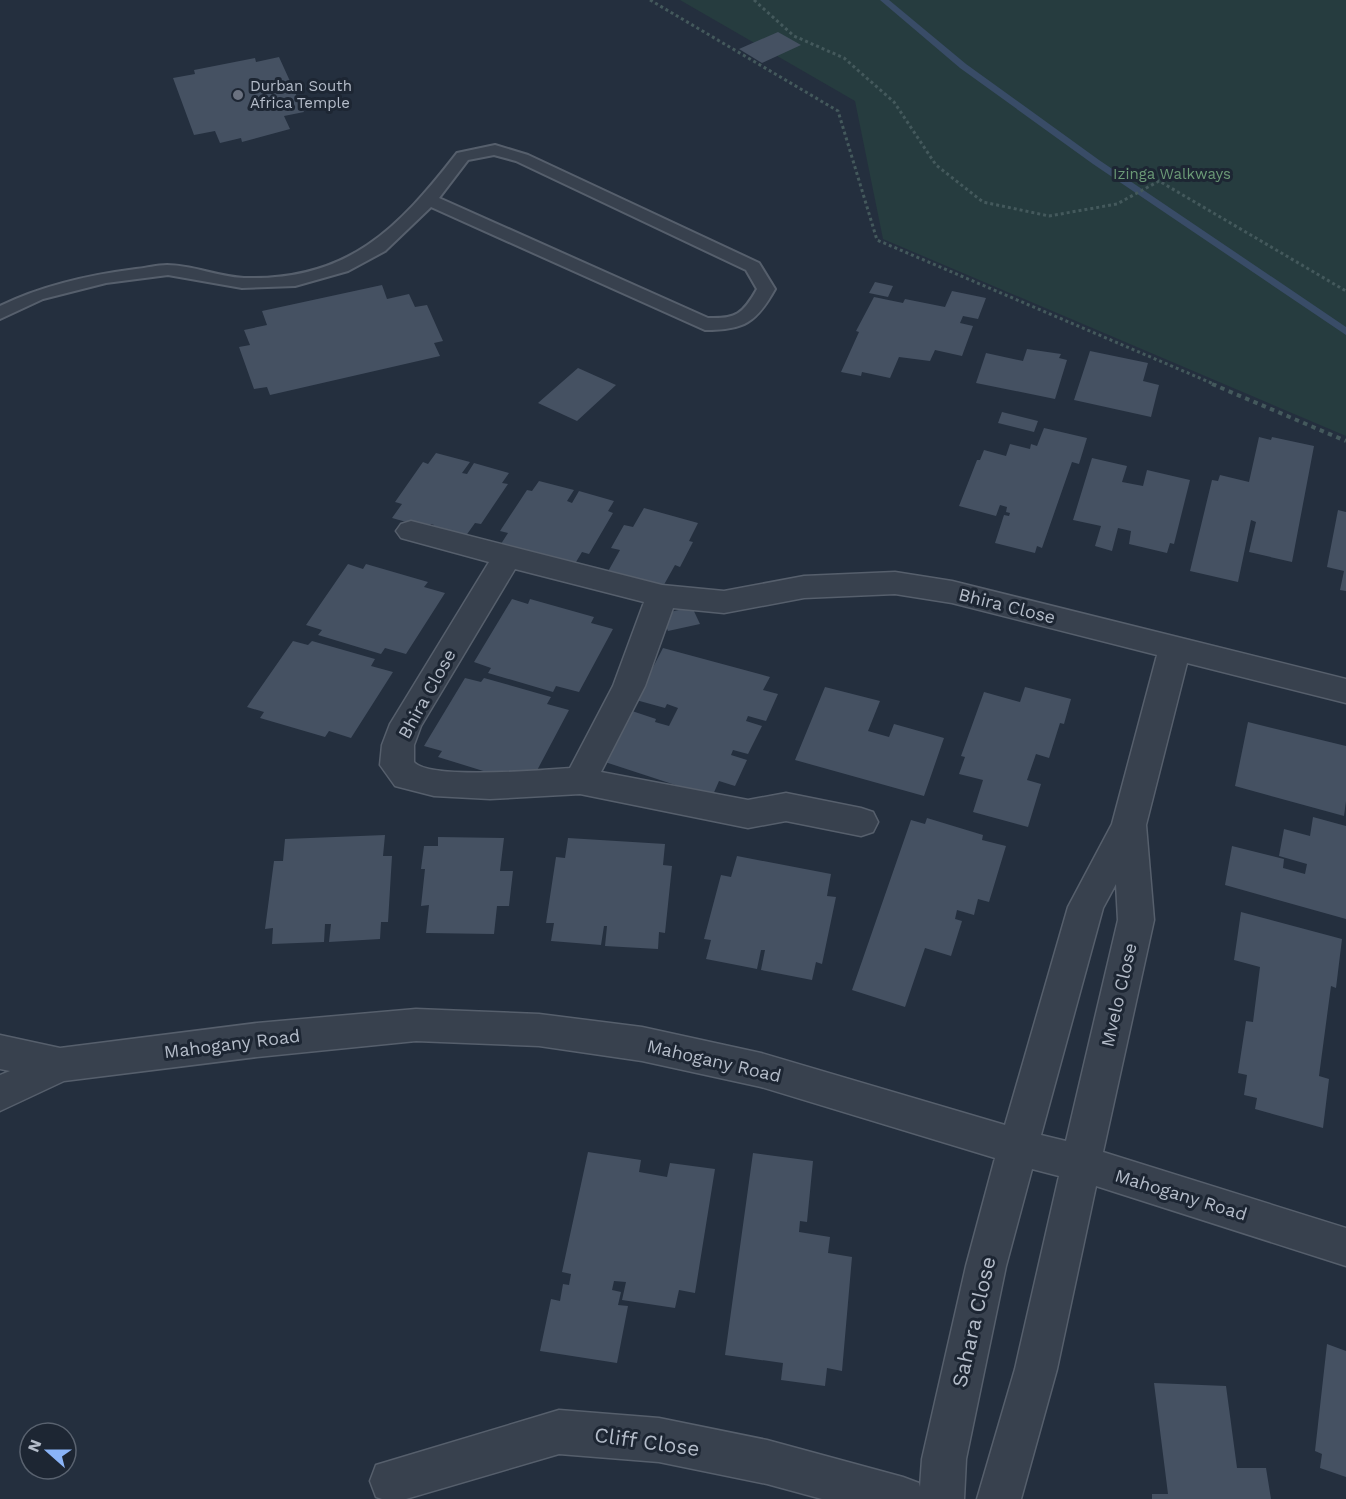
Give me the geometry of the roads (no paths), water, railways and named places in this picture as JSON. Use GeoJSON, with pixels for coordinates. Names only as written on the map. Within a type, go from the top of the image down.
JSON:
{"type":"FeatureCollection","features":[{"type":"Feature","properties":{"kind":"street","name":"Bhira Close"},"geometry":{"type":"LineString","coordinates":[[411,531],[662,596],[724,602],[804,587],[895,583],[952,592],[1346,692]]}},
{"type":"Feature","properties":{"kind":"street","name":"Bhira Close"},"geometry":{"type":"LineString","coordinates":[[508,555],[406,724],[398,745],[397,765],[406,777],[434,783],[490,786],[580,781],[748,814],[786,807],[861,822]]}},
{"type":"Feature","properties":{"kind":"street"},"geometry":{"type":"LineString","coordinates":[[580,781],[629,687],[662,596]]}},
{"type":"Feature","properties":{"kind":"street","name":"Mvelo Close"},"geometry":{"type":"LineString","coordinates":[[1018,1147],[1086,907],[1129,825],[1175,648]]}},
{"type":"Feature","properties":{"kind":"street","name":"Mvelo Close"},"geometry":{"type":"LineString","coordinates":[[1081,1164],[1136,920],[1129,825]]}},
{"type":"Feature","properties":{"kind":"street","name":"Mahogany Road"},"geometry":{"type":"LineString","coordinates":[[60,1065],[257,1040],[416,1026],[539,1030],[642,1044],[761,1070],[1081,1164],[1346,1246]]}},
{"type":"Feature","properties":{"kind":"street"},"geometry":{"type":"LineString","coordinates":[[0,1052],[60,1065]]}},
{"type":"Feature","properties":{"kind":"street"},"geometry":{"type":"LineString","coordinates":[[0,1094],[60,1065]]}},
{"type":"Feature","properties":{"kind":"street","name":"Sahara Close"},"geometry":{"type":"LineString","coordinates":[[942,1499],[944,1459],[986,1266],[1018,1147]]}},
{"type":"Feature","properties":{"kind":"street"},"geometry":{"type":"LineString","coordinates":[[999,1499],[1036,1369],[1064,1250],[1081,1164]]}},
{"type":"Feature","properties":{"kind":"street","name":"Cliff Close"},"geometry":{"type":"LineString","coordinates":[[392,1481],[559,1432],[659,1440],[767,1462],[903,1499]]}},
{"type":"Feature","properties":{"kind":"lane"},"geometry":{"type":"LineString","coordinates":[[0,313],[37,295],[106,278],[168,270],[242,283],[289,282],[342,267],[379,248],[429,200],[464,156],[495,150],[522,158],[753,267],[766,289],[753,313],[733,325],[705,324],[429,200]]}},
{"type":"Feature","properties":{"kind":"waterway"},"geometry":{"type":"LineString","coordinates":[[884,0],[963,66],[1096,162],[1346,332]]}},
{"type":"Feature","properties":{"kind":"place","name":"Durban South Africa Temple"},"geometry":{"type":"Point","coordinates":[238,95]}},
{"type":"Feature","properties":{"kind":"park label","name":"Izinga Walkways"},"geometry":{"type":"Point","coordinates":[1172,174]}}]}
